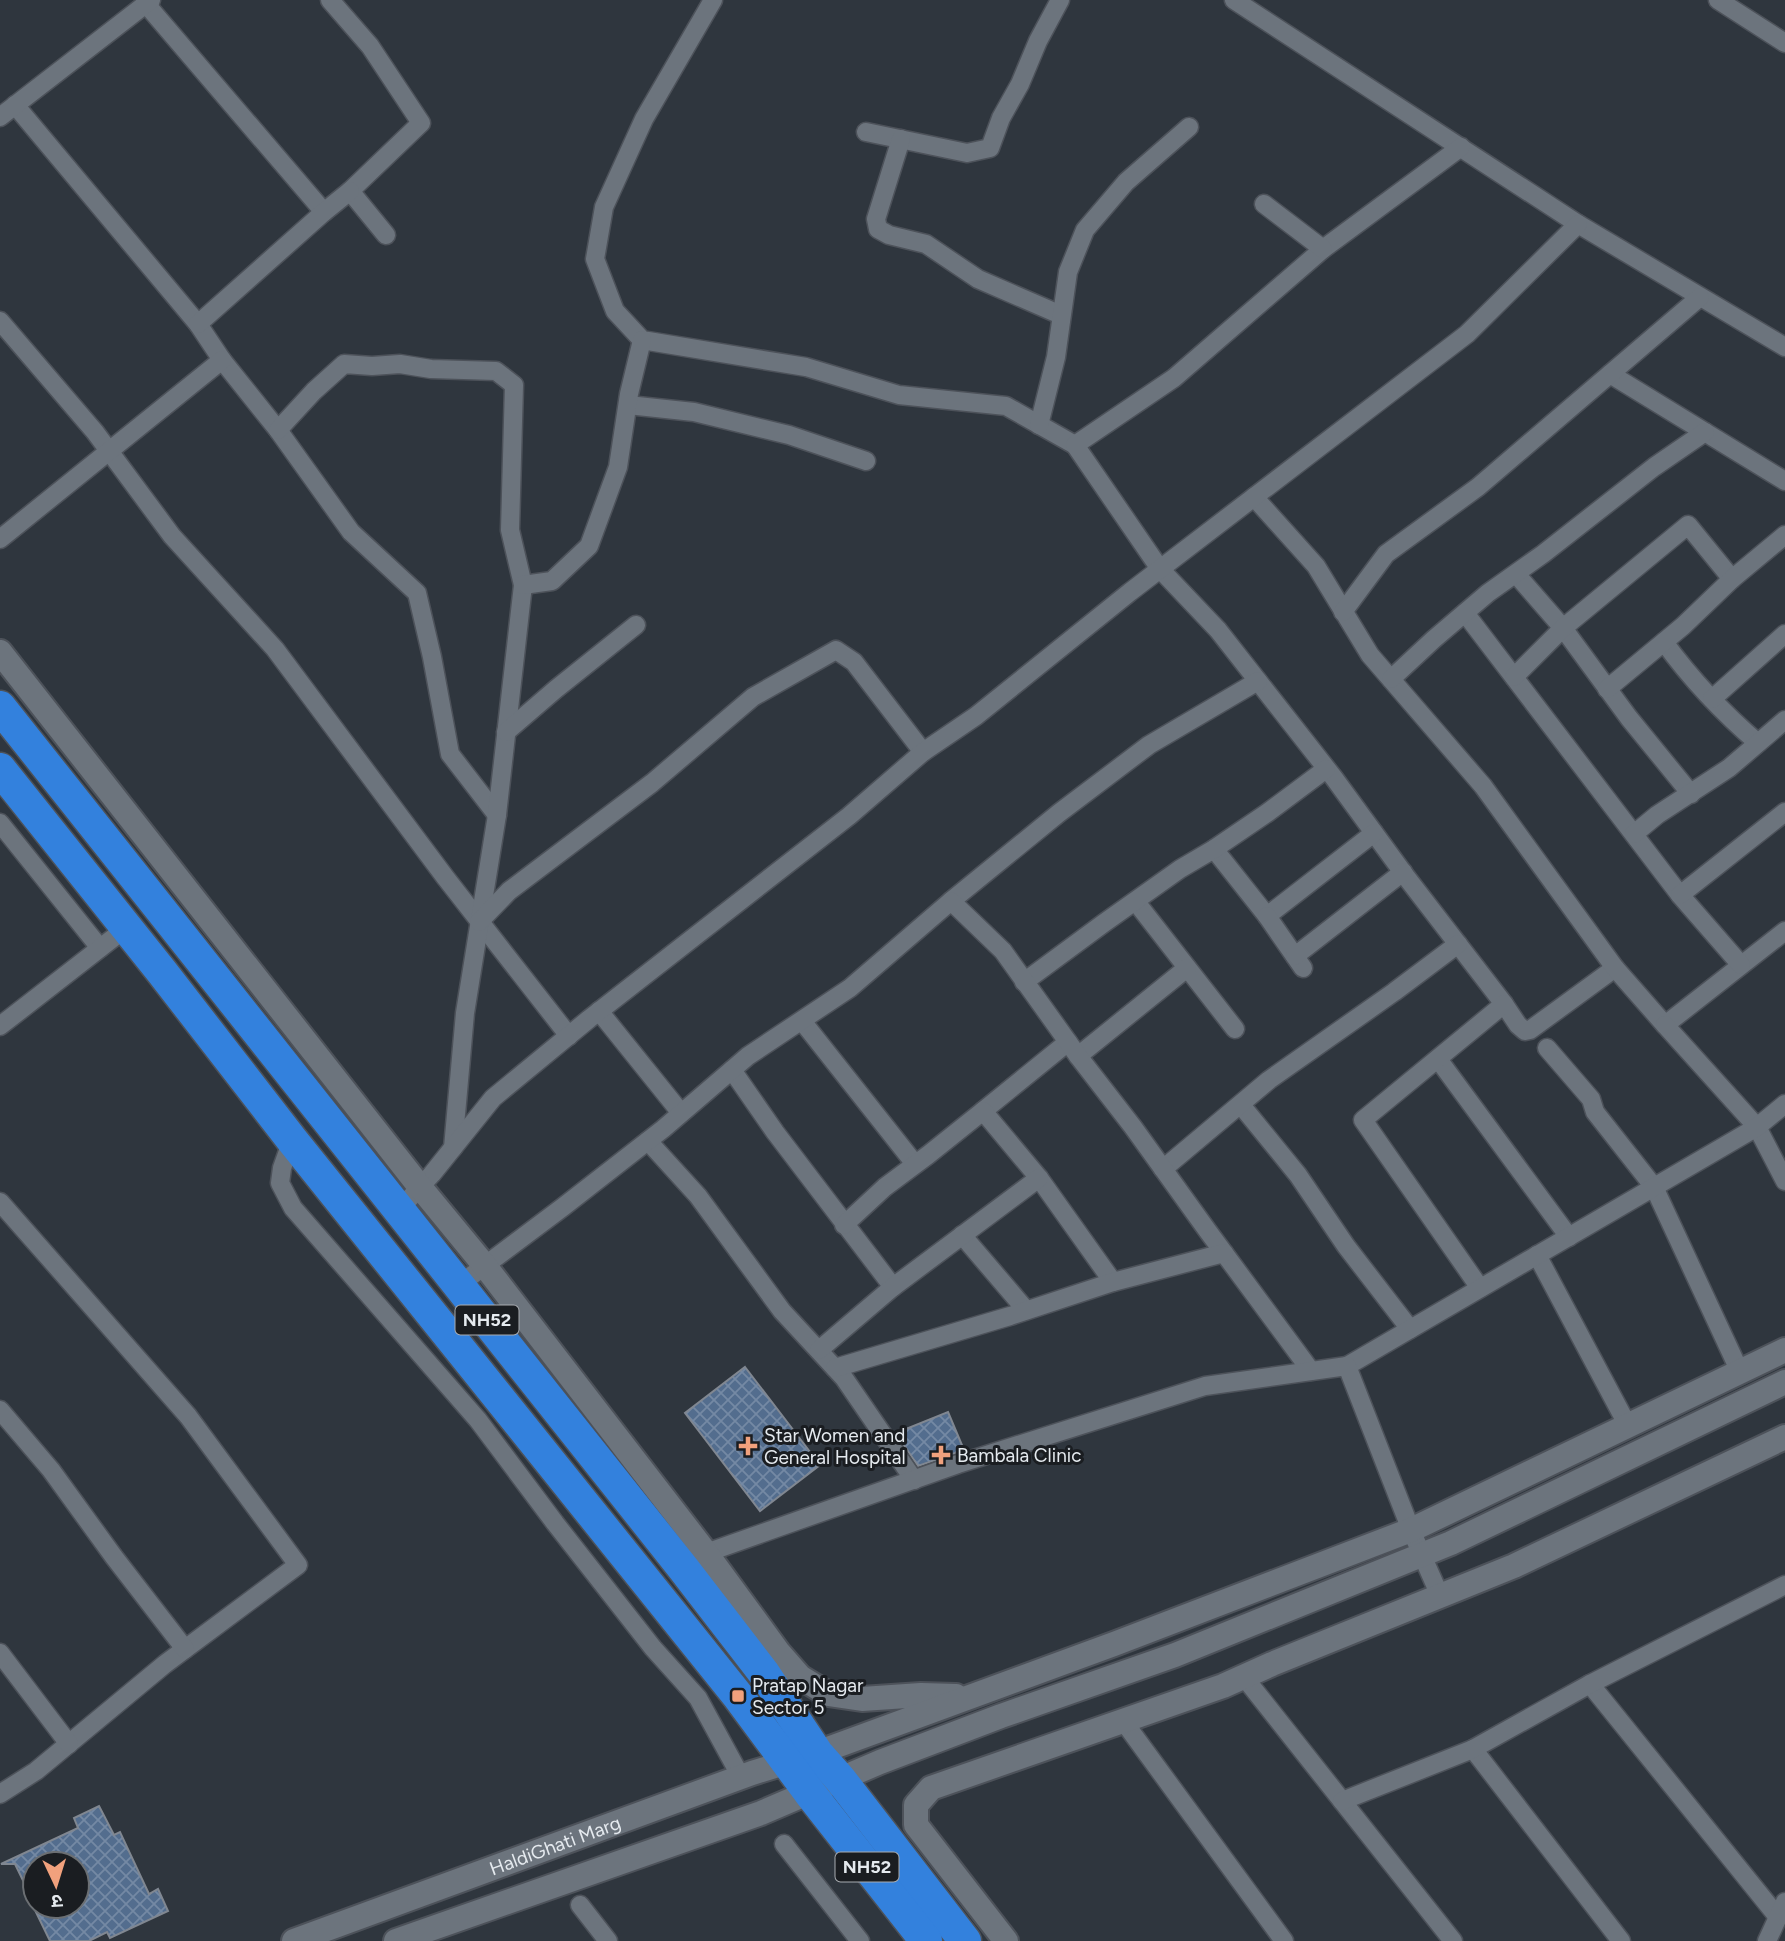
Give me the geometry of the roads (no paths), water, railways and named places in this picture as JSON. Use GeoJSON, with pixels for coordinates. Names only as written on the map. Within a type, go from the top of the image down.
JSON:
{"type":"FeatureCollection","features":[{"type":"Feature","properties":{"kind":"highway","name":"NH52"},"geometry":{"type":"LineString","coordinates":[[0,707],[398,1211],[695,1561],[763,1672],[817,1753],[841,1779],[965,1941]]}},
{"type":"Feature","properties":{"kind":"highway","name":"NH52"},"geometry":{"type":"LineString","coordinates":[[0,769],[292,1140],[729,1685],[926,1941]]}},
{"type":"Feature","properties":{"kind":"street"},"geometry":{"type":"LineString","coordinates":[[198,324],[350,191],[421,123],[370,46],[330,0]]}},
{"type":"Feature","properties":{"kind":"street"},"geometry":{"type":"LineString","coordinates":[[713,0],[644,119],[604,206],[595,259],[615,311],[642,340],[806,367],[899,395],[1006,406],[1075,445],[1160,569],[1218,630],[1518,1025],[1525,1031],[1530,1030],[1615,968]]}},
{"type":"Feature","properties":{"kind":"street"},"geometry":{"type":"LineString","coordinates":[[866,132],[967,153],[990,148],[1001,118],[1060,0]]}},
{"type":"Feature","properties":{"kind":"street"},"geometry":{"type":"LineString","coordinates":[[1234,0],[1578,225],[1785,347]]}},
{"type":"Feature","properties":{"kind":"street"},"geometry":{"type":"LineString","coordinates":[[1718,0],[1785,43]]}},
{"type":"Feature","properties":{"kind":"street"},"geometry":{"type":"LineString","coordinates":[[0,117],[149,2],[324,212]]}},
{"type":"Feature","properties":{"kind":"street"},"geometry":{"type":"LineString","coordinates":[[15,105],[198,324],[351,532],[417,593],[450,754],[497,815]]}},
{"type":"Feature","properties":{"kind":"street"},"geometry":{"type":"LineString","coordinates":[[1039,425],[1056,357],[1068,272],[1085,230],[1126,182],[1189,127]]}},
{"type":"Feature","properties":{"kind":"street"},"geometry":{"type":"LineString","coordinates":[[901,139],[876,219],[878,229],[889,235],[926,244],[978,279],[1061,315]]}},
{"type":"Feature","properties":{"kind":"street"},"geometry":{"type":"LineString","coordinates":[[1075,445],[1174,378],[1323,249],[1461,147]]}},
{"type":"Feature","properties":{"kind":"street"},"geometry":{"type":"LineString","coordinates":[[350,191],[386,235]]}},
{"type":"Feature","properties":{"kind":"street"},"geometry":{"type":"LineString","coordinates":[[1264,204],[1323,249]]}},
{"type":"Feature","properties":{"kind":"street"},"geometry":{"type":"LineString","coordinates":[[398,1211],[493,1098],[599,1011],[849,816],[923,752],[976,716],[1160,569],[1467,334],[1578,225]]}},
{"type":"Feature","properties":{"kind":"street"},"geometry":{"type":"LineString","coordinates":[[1343,612],[1386,554],[1478,487],[1700,297]]}},
{"type":"Feature","properties":{"kind":"street"},"geometry":{"type":"LineString","coordinates":[[0,321],[110,451],[172,536],[275,649],[569,1036]]}},
{"type":"Feature","properties":{"kind":"street"},"geometry":{"type":"LineString","coordinates":[[523,585],[552,582],[589,546],[618,467],[642,340]]}},
{"type":"Feature","properties":{"kind":"street"},"geometry":{"type":"LineString","coordinates":[[0,539],[222,360]]}},
{"type":"Feature","properties":{"kind":"street"},"geometry":{"type":"LineString","coordinates":[[278,430],[314,391],[344,364],[400,364],[431,369],[496,371],[514,385],[510,530],[523,585],[497,815],[465,1013],[453,1148]]}},
{"type":"Feature","properties":{"kind":"street"},"geometry":{"type":"LineString","coordinates":[[1610,374],[1785,481]]}},
{"type":"Feature","properties":{"kind":"street"},"geometry":{"type":"LineString","coordinates":[[628,405],[695,412],[789,435],[866,461]]}},
{"type":"Feature","properties":{"kind":"street"},"geometry":{"type":"LineString","coordinates":[[1391,679],[1488,593],[1654,467],[1705,432]]}},
{"type":"Feature","properties":{"kind":"street"},"geometry":{"type":"LineString","coordinates":[[1254,497],[1315,566],[1370,655],[1483,786],[1615,968],[1757,1127],[1785,1181]]}},
{"type":"Feature","properties":{"kind":"street"},"geometry":{"type":"LineString","coordinates":[[1514,677],[1563,628],[1688,525],[1732,579]]}},
{"type":"Feature","properties":{"kind":"street"},"geometry":{"type":"LineString","coordinates":[[1607,689],[1785,535]]}},
{"type":"Feature","properties":{"kind":"street"},"geometry":{"type":"LineString","coordinates":[[1516,574],[1563,628],[1607,689],[1692,794]]}},
{"type":"Feature","properties":{"kind":"street"},"geometry":{"type":"LineString","coordinates":[[1465,613],[1680,895],[1741,965]]}},
{"type":"Feature","properties":{"kind":"street"},"geometry":{"type":"LineString","coordinates":[[506,732],[636,625]]}},
{"type":"Feature","properties":{"kind":"street"},"geometry":{"type":"LineString","coordinates":[[1712,699],[1785,634]]}},
{"type":"Feature","properties":{"kind":"street"},"geometry":{"type":"LineString","coordinates":[[1664,642],[1712,699],[1758,743]]}},
{"type":"Feature","properties":{"kind":"street"},"geometry":{"type":"LineString","coordinates":[[480,922],[509,891],[652,783],[752,698],[836,650],[854,662],[923,752]]}},
{"type":"Feature","properties":{"kind":"street"},"geometry":{"type":"LineString","coordinates":[[0,652],[420,1188],[485,1266],[695,1561],[800,1678],[828,1694],[862,1699],[921,1695],[969,1697]]}},
{"type":"Feature","properties":{"kind":"street"},"geometry":{"type":"LineString","coordinates":[[459,1285],[648,1141],[748,1056],[850,988],[951,901],[1149,745],[1258,681]]}},
{"type":"Feature","properties":{"kind":"street"},"geometry":{"type":"LineString","coordinates":[[1634,834],[1657,815],[1729,768],[1785,720]]}},
{"type":"Feature","properties":{"kind":"street"},"geometry":{"type":"LineString","coordinates":[[1024,982],[1180,869],[1267,813],[1326,769]]}},
{"type":"Feature","properties":{"kind":"street"},"geometry":{"type":"LineString","coordinates":[[1680,895],[1785,812]]}},
{"type":"Feature","properties":{"kind":"street"},"geometry":{"type":"LineString","coordinates":[[0,822],[100,948]]}},
{"type":"Feature","properties":{"kind":"street"},"geometry":{"type":"LineString","coordinates":[[1267,916],[1374,833]]}},
{"type":"Feature","properties":{"kind":"street"},"geometry":{"type":"LineString","coordinates":[[1214,849],[1299,962],[1403,872]]}},
{"type":"Feature","properties":{"kind":"street"},"geometry":{"type":"LineString","coordinates":[[951,901],[1003,951],[1311,1371]]}},
{"type":"Feature","properties":{"kind":"street"},"geometry":{"type":"LineString","coordinates":[[1136,902],[1234,1028]]}},
{"type":"Feature","properties":{"kind":"street"},"geometry":{"type":"LineString","coordinates":[[0,1026],[126,928]]}},
{"type":"Feature","properties":{"kind":"street"},"geometry":{"type":"LineString","coordinates":[[1665,1025],[1785,931]]}},
{"type":"Feature","properties":{"kind":"street"},"geometry":{"type":"LineString","coordinates":[[1163,1169],[1269,1080],[1458,944]]}},
{"type":"Feature","properties":{"kind":"street"},"geometry":{"type":"LineString","coordinates":[[844,1225],[885,1187],[983,1111],[1187,968]]}},
{"type":"Feature","properties":{"kind":"street"},"geometry":{"type":"LineString","coordinates":[[1480,1288],[1363,1120],[1504,1004]]}},
{"type":"Feature","properties":{"kind":"street"},"geometry":{"type":"LineString","coordinates":[[599,1011],[681,1113]]}},
{"type":"Feature","properties":{"kind":"street"},"geometry":{"type":"LineString","coordinates":[[802,1021],[915,1164]]}},
{"type":"Feature","properties":{"kind":"street"},"geometry":{"type":"LineString","coordinates":[[1547,1048],[1591,1099],[1595,1112],[1654,1187],[1740,1372]]}},
{"type":"Feature","properties":{"kind":"street"},"geometry":{"type":"LineString","coordinates":[[1438,1059],[1569,1237]]}},
{"type":"Feature","properties":{"kind":"street"},"geometry":{"type":"LineString","coordinates":[[732,1070],[775,1132],[892,1287]]}},
{"type":"Feature","properties":{"kind":"street"},"geometry":{"type":"LineString","coordinates":[[695,1561],[958,1464],[1205,1386],[1346,1366],[1757,1127],[1785,1104]]}},
{"type":"Feature","properties":{"kind":"street"},"geometry":{"type":"LineString","coordinates":[[1241,1105],[1298,1175],[1346,1247],[1410,1329]]}},
{"type":"Feature","properties":{"kind":"street"},"geometry":{"type":"LineString","coordinates":[[983,1111],[1038,1178],[1114,1282]]}},
{"type":"Feature","properties":{"kind":"street"},"geometry":{"type":"LineString","coordinates":[[292,1140],[282,1168],[280,1183],[293,1208],[478,1420],[653,1648],[698,1698],[741,1777]]}},
{"type":"Feature","properties":{"kind":"street"},"geometry":{"type":"LineString","coordinates":[[648,1141],[698,1196],[782,1311],[844,1378],[914,1480]]}},
{"type":"Feature","properties":{"kind":"street"},"geometry":{"type":"LineString","coordinates":[[819,1350],[892,1287],[1038,1178]]}},
{"type":"Feature","properties":{"kind":"street"},"geometry":{"type":"LineString","coordinates":[[0,1202],[188,1416],[298,1564],[185,1649],[36,1771],[0,1794]]}},
{"type":"Feature","properties":{"kind":"street"},"geometry":{"type":"LineString","coordinates":[[962,1235],[1026,1310]]}},
{"type":"Feature","properties":{"kind":"street"},"geometry":{"type":"LineString","coordinates":[[835,1368],[1114,1282],[1224,1254]]}},
{"type":"Feature","properties":{"kind":"street"},"geometry":{"type":"LineString","coordinates":[[1537,1255],[1628,1426]]}},
{"type":"Feature","properties":{"kind":"street","name":"HaldiGhati Marg"},"geometry":{"type":"LineString","coordinates":[[294,1941],[1114,1644],[1411,1530],[1785,1350]]}},
{"type":"Feature","properties":{"kind":"street"},"geometry":{"type":"LineString","coordinates":[[1346,1366],[1440,1596]]}},
{"type":"Feature","properties":{"kind":"street","name":"HaldiGhati Marg"},"geometry":{"type":"LineString","coordinates":[[396,1941],[748,1818],[880,1762],[1175,1655],[1451,1544],[1785,1382]]}},
{"type":"Feature","properties":{"kind":"street"},"geometry":{"type":"LineString","coordinates":[[0,1410],[51,1470],[185,1649]]}},
{"type":"Feature","properties":{"kind":"street"},"geometry":{"type":"LineString","coordinates":[[1006,1941],[916,1825],[916,1805],[932,1788],[1223,1686],[1514,1566],[1785,1437]]}},
{"type":"Feature","properties":{"kind":"street"},"geometry":{"type":"LineString","coordinates":[[1342,1801],[1473,1749],[1590,1684],[1785,1585]]}},
{"type":"Feature","properties":{"kind":"street"},"geometry":{"type":"LineString","coordinates":[[0,1653],[69,1744]]}},
{"type":"Feature","properties":{"kind":"street"},"geometry":{"type":"LineString","coordinates":[[1244,1677],[1453,1941]]}},
{"type":"Feature","properties":{"kind":"street"},"geometry":{"type":"LineString","coordinates":[[1590,1684],[1782,1909],[1767,1941]]}},
{"type":"Feature","properties":{"kind":"street"},"geometry":{"type":"LineString","coordinates":[[1124,1722],[1284,1941]]}},
{"type":"Feature","properties":{"kind":"street"},"geometry":{"type":"LineString","coordinates":[[1473,1749],[1621,1941]]}},
{"type":"Feature","properties":{"kind":"street"},"geometry":{"type":"LineString","coordinates":[[784,1844],[860,1941]]}},
{"type":"Feature","properties":{"kind":"street"},"geometry":{"type":"LineString","coordinates":[[580,1905],[608,1941]]}},
{"type":"Feature","properties":{"kind":"place","name":"Star Women and General Hospital"},"geometry":{"type":"Point","coordinates":[748,1446]}},
{"type":"Feature","properties":{"kind":"place","name":"Bambala Clinic"},"geometry":{"type":"Point","coordinates":[941,1455]}},
{"type":"Feature","properties":{"kind":"place","name":"Pratap Nagar Sector 5"},"geometry":{"type":"Point","coordinates":[738,1696]}}]}
